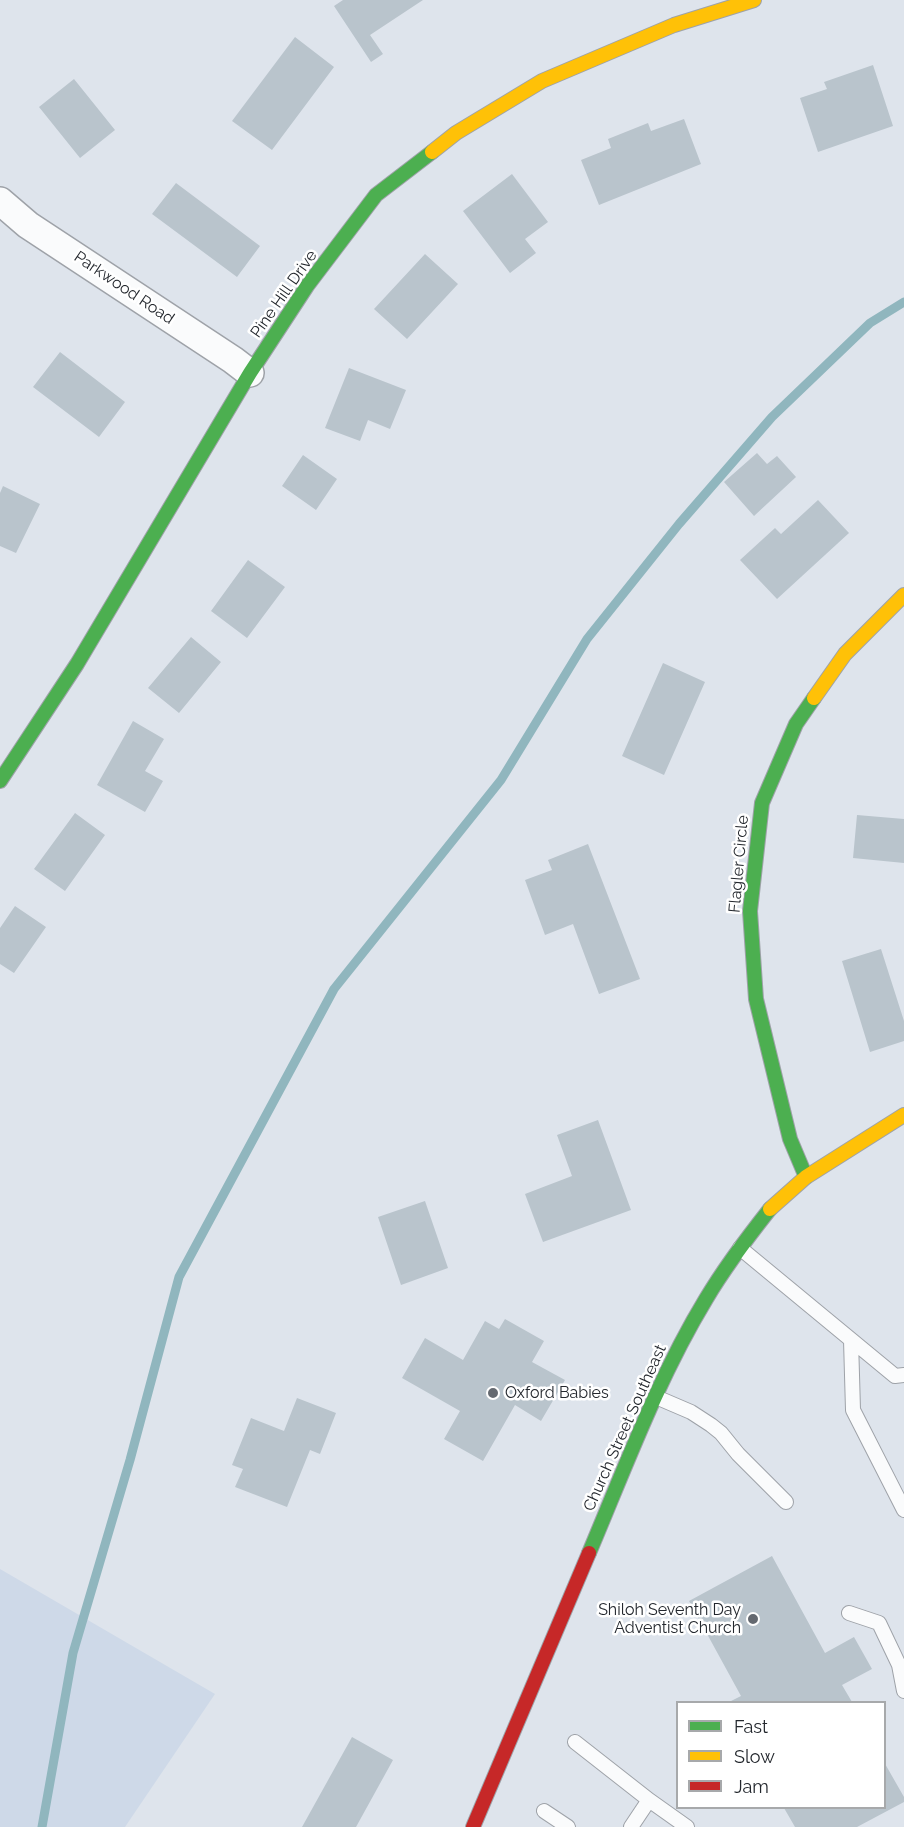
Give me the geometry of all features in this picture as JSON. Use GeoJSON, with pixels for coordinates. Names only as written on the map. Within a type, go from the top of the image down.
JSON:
{"type":"FeatureCollection","features":[{"type":"Feature","properties":{"kind":"street","name":"Pine Hill Drive"},"geometry":{"type":"LineString","coordinates":[[0,781],[76,664],[250,374],[307,286],[376,195],[456,133],[542,81],[674,25],[754,0]]}},
{"type":"Feature","properties":{"kind":"street","name":"Parkwood Road"},"geometry":{"type":"LineString","coordinates":[[0,201],[28,225],[233,360],[250,374]]}},
{"type":"Feature","properties":{"kind":"street","name":"Flagler Circle"},"geometry":{"type":"LineString","coordinates":[[806,1177],[790,1139],[756,999],[750,911],[762,803],[796,724],[845,654],[904,595]]}},
{"type":"Feature","properties":{"kind":"street","name":"Church Street Southeast"},"geometry":{"type":"LineString","coordinates":[[473,1827],[656,1397],[706,1299],[740,1248],[774,1204],[806,1177],[904,1115]]}},
{"type":"Feature","properties":{"kind":"lane"},"geometry":{"type":"LineString","coordinates":[[740,1248],[895,1376],[904,1375]]}},
{"type":"Feature","properties":{"kind":"lane"},"geometry":{"type":"LineString","coordinates":[[851,1340],[853,1410],[904,1510]]}},
{"type":"Feature","properties":{"kind":"lane"},"geometry":{"type":"LineString","coordinates":[[656,1397],[691,1412],[721,1433],[738,1454],[786,1502]]}},
{"type":"Feature","properties":{"kind":"lane"},"geometry":{"type":"LineString","coordinates":[[849,1613],[879,1623],[899,1665],[904,1691]]}},
{"type":"Feature","properties":{"kind":"lane"},"geometry":{"type":"LineString","coordinates":[[575,1742],[687,1827]]}},
{"type":"Feature","properties":{"kind":"lane"},"geometry":{"type":"LineString","coordinates":[[631,1827],[649,1800]]}},
{"type":"Feature","properties":{"kind":"lane"},"geometry":{"type":"LineString","coordinates":[[544,1811],[568,1827]]}},
{"type":"Feature","properties":{"kind":"shaded area"},"geometry":{"type":"Polygon","coordinates":[[[0,1569],[215,1694],[125,1827],[0,1827],[0,1569]]]}},
{"type":"Feature","properties":{"kind":"building"},"geometry":{"type":"Polygon","coordinates":[[[343,0],[423,0],[370,35],[383,54],[371,62],[334,6],[343,0]]]}},
{"type":"Feature","properties":{"kind":"building"},"geometry":{"type":"Polygon","coordinates":[[[295,37],[334,67],[272,150],[232,121],[295,37]]]}},
{"type":"Feature","properties":{"kind":"building"},"geometry":{"type":"Polygon","coordinates":[[[873,65],[893,126],[818,152],[800,98],[827,89],[824,82],[873,65]]]}},
{"type":"Feature","properties":{"kind":"building"},"geometry":{"type":"Polygon","coordinates":[[[74,79],[115,130],[80,158],[39,107],[74,79]]]}},
{"type":"Feature","properties":{"kind":"building"},"geometry":{"type":"Polygon","coordinates":[[[684,119],[701,164],[599,205],[581,160],[611,148],[608,139],[648,123],[651,131],[684,119]]]}},
{"type":"Feature","properties":{"kind":"building"},"geometry":{"type":"Polygon","coordinates":[[[512,174],[548,222],[525,239],[536,253],[510,273],[463,211],[512,174]]]}},
{"type":"Feature","properties":{"kind":"building"},"geometry":{"type":"Polygon","coordinates":[[[176,183],[260,246],[237,277],[152,214],[176,183]]]}},
{"type":"Feature","properties":{"kind":"building"},"geometry":{"type":"Polygon","coordinates":[[[425,254],[458,284],[407,339],[374,309],[425,254]]]}},
{"type":"Feature","properties":{"kind":"building"},"geometry":{"type":"Polygon","coordinates":[[[60,352],[125,402],[99,437],[33,387],[60,352]]]}},
{"type":"Feature","properties":{"kind":"building"},"geometry":{"type":"Polygon","coordinates":[[[349,368],[406,390],[390,429],[368,420],[360,441],[325,428],[349,368]]]}},
{"type":"Feature","properties":{"kind":"building"},"geometry":{"type":"Polygon","coordinates":[[[757,453],[767,464],[777,456],[796,477],[754,516],[724,482],[757,453]]]}},
{"type":"Feature","properties":{"kind":"building"},"geometry":{"type":"Polygon","coordinates":[[[303,455],[337,479],[316,510],[282,486],[303,455]]]}},
{"type":"Feature","properties":{"kind":"building"},"geometry":{"type":"Polygon","coordinates":[[[3,486],[40,504],[16,553],[0,546],[0,493],[3,486]]]}},
{"type":"Feature","properties":{"kind":"building"},"geometry":{"type":"Polygon","coordinates":[[[818,500],[849,533],[777,599],[740,560],[775,528],[781,534],[818,500]]]}},
{"type":"Feature","properties":{"kind":"building"},"geometry":{"type":"Polygon","coordinates":[[[248,560],[285,587],[247,638],[211,611],[248,560]]]}},
{"type":"Feature","properties":{"kind":"building"},"geometry":{"type":"Polygon","coordinates":[[[191,637],[221,662],[179,713],[148,688],[191,637]]]}},
{"type":"Feature","properties":{"kind":"building"},"geometry":{"type":"Polygon","coordinates":[[[663,663],[705,682],[664,775],[622,756],[663,663]]]}},
{"type":"Feature","properties":{"kind":"building"},"geometry":{"type":"Polygon","coordinates":[[[133,721],[164,739],[145,771],[163,781],[145,812],[97,785],[133,721]]]}},
{"type":"Feature","properties":{"kind":"building"},"geometry":{"type":"Polygon","coordinates":[[[75,813],[105,835],[65,891],[34,869],[75,813]]]}},
{"type":"Feature","properties":{"kind":"building"},"geometry":{"type":"Polygon","coordinates":[[[857,815],[904,819],[904,863],[853,858],[857,815]]]}},
{"type":"Feature","properties":{"kind":"building"},"geometry":{"type":"Polygon","coordinates":[[[588,844],[640,979],[599,994],[573,924],[545,935],[525,880],[552,870],[548,860],[588,844]]]}},
{"type":"Feature","properties":{"kind":"building"},"geometry":{"type":"Polygon","coordinates":[[[15,906],[46,927],[14,973],[0,964],[0,928],[15,906]]]}},
{"type":"Feature","properties":{"kind":"building"},"geometry":{"type":"Polygon","coordinates":[[[881,949],[904,1021],[904,1041],[870,1052],[842,961],[881,949]]]}},
{"type":"Feature","properties":{"kind":"building"},"geometry":{"type":"Polygon","coordinates":[[[598,1120],[631,1210],[543,1242],[525,1194],[572,1176],[557,1135],[598,1120]]]}},
{"type":"Feature","properties":{"kind":"building"},"geometry":{"type":"Polygon","coordinates":[[[425,1201],[448,1268],[401,1285],[378,1217],[425,1201]]]}},
{"type":"Feature","properties":{"kind":"building","name":"Oxford Babies"},"geometry":{"type":"Polygon","coordinates":[[[505,1319],[544,1341],[532,1362],[565,1380],[541,1421],[515,1405],[483,1461],[444,1439],[460,1411],[402,1378],[425,1338],[463,1360],[485,1321],[499,1329],[505,1319]]]}},
{"type":"Feature","properties":{"kind":"building"},"geometry":{"type":"Polygon","coordinates":[[[297,1398],[336,1413],[320,1454],[310,1450],[287,1507],[235,1487],[243,1469],[232,1465],[251,1418],[284,1431],[297,1398]]]}},
{"type":"Feature","properties":{"kind":"building","name":"Shiloh Seventh Day Adventist Church"},"geometry":{"type":"Polygon","coordinates":[[[772,1556],[825,1653],[854,1637],[872,1669],[842,1685],[851,1701],[731,1701],[741,1696],[689,1601],[772,1556]]]}},
{"type":"Feature","properties":{"kind":"building"},"geometry":{"type":"Polygon","coordinates":[[[352,1737],[393,1760],[356,1827],[302,1827],[352,1737]]]}},
{"type":"Feature","properties":{"kind":"building"},"geometry":{"type":"Polygon","coordinates":[[[886,1766],[904,1797],[904,1802],[857,1827],[795,1827],[785,1809],[886,1809],[886,1766]]]}},
{"type":"Feature","properties":{"kind":"waterway"},"geometry":{"type":"LineString","coordinates":[[42,1827],[73,1653],[130,1460],[179,1277],[334,989],[501,780],[587,639],[679,524],[772,417],[870,323],[904,302]]}},
{"type":"Feature","properties":{"kind":"traffic: fast"},"geometry":{"type":"LineString","coordinates":[[0,781],[77,664],[250,373],[307,286],[376,195],[432,152]]}},
{"type":"Feature","properties":{"kind":"traffic: fast"},"geometry":{"type":"LineString","coordinates":[[806,1177],[790,1139],[756,999],[750,911],[762,803],[796,724],[814,698]]}},
{"type":"Feature","properties":{"kind":"traffic: fast"},"geometry":{"type":"LineString","coordinates":[[589,1553],[643,1424],[689,1329],[721,1276],[770,1209]]}},
{"type":"Feature","properties":{"kind":"traffic: slow"},"geometry":{"type":"LineString","coordinates":[[432,152],[456,133],[542,81],[674,25],[754,0]]}},
{"type":"Feature","properties":{"kind":"traffic: slow"},"geometry":{"type":"LineString","coordinates":[[814,698],[845,654],[904,595]]}},
{"type":"Feature","properties":{"kind":"traffic: slow"},"geometry":{"type":"LineString","coordinates":[[770,1209],[806,1177],[904,1115]]}},
{"type":"Feature","properties":{"kind":"traffic: jam"},"geometry":{"type":"LineString","coordinates":[[473,1827],[589,1553]]}},
{"type":"Feature","properties":{"kind":"place","name":"Oxford Babies"},"geometry":{"type":"Point","coordinates":[493,1393]}},
{"type":"Feature","properties":{"kind":"place","name":"Shiloh Seventh Day Adventist Church"},"geometry":{"type":"Point","coordinates":[753,1619]}}]}
